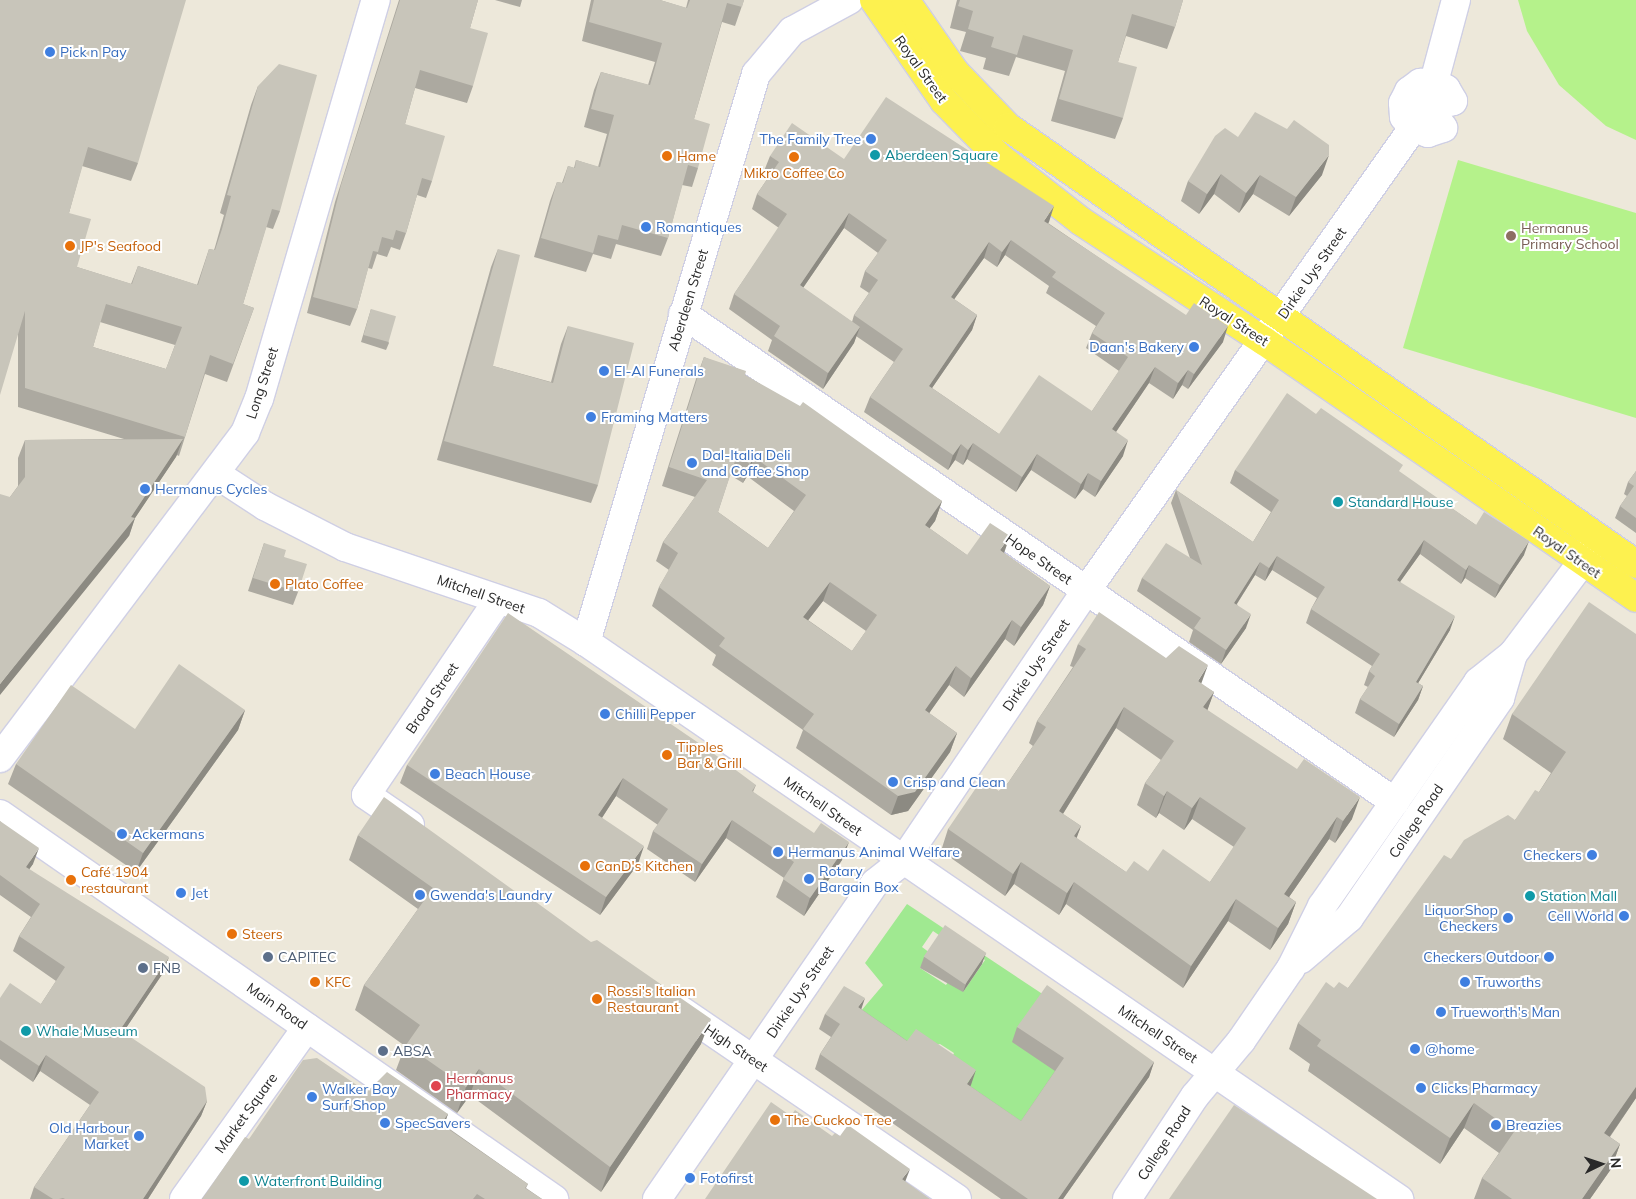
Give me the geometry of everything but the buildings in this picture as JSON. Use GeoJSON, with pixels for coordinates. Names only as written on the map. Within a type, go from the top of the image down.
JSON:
{"type":"FeatureCollection","features":[{"type":"Feature","properties":{"kind":"main road","name":"Royal Street"},"geometry":{"type":"LineString","coordinates":[[874,0],[944,101],[999,157],[1082,222],[1264,341],[1636,598]]}},
{"type":"Feature","properties":{"kind":"main road","name":"Royal Street"},"geometry":{"type":"LineString","coordinates":[[905,0],[955,72],[1008,127],[1636,564]]}},
{"type":"Feature","properties":{"kind":"street","name":"Long Street"},"geometry":{"type":"LineString","coordinates":[[0,758],[216,474],[244,433],[259,399],[376,0]]}},
{"type":"Feature","properties":{"kind":"street","name":"Aberdeen Street"},"geometry":{"type":"LineString","coordinates":[[586,642],[756,74],[792,31],[848,0]]}},
{"type":"Feature","properties":{"kind":"street","name":"Dirkie Uys Street"},"geometry":{"type":"LineString","coordinates":[[657,1199],[875,883],[903,861],[1086,591],[1413,128],[1404,117],[1403,103],[1409,91],[1420,83],[1434,82],[1456,0]]}},
{"type":"Feature","properties":{"kind":"street","name":"Hope Street"},"geometry":{"type":"LineString","coordinates":[[683,314],[1395,802]]}},
{"type":"Feature","properties":{"kind":"street","name":"Mitchell Street"},"geometry":{"type":"LineString","coordinates":[[216,474],[265,506],[345,547],[539,613],[586,642],[1399,1199]]}},
{"type":"Feature","properties":{"kind":"street","name":"College Road"},"geometry":{"type":"LineString","coordinates":[[1127,1199],[1215,1072],[1291,968],[1322,906],[1478,682],[1513,654],[1565,579],[1583,563],[1600,538]]}},
{"type":"Feature","properties":{"kind":"street","name":"Broad Street"},"geometry":{"type":"LineString","coordinates":[[428,838],[366,795],[498,600]]}},
{"type":"Feature","properties":{"kind":"street","name":"College Road"},"geometry":{"type":"LineString","coordinates":[[1291,968],[1349,918],[1500,698],[1513,654]]}},
{"type":"Feature","properties":{"kind":"street","name":"Main Road"},"geometry":{"type":"LineString","coordinates":[[0,814],[554,1199]]}},
{"type":"Feature","properties":{"kind":"street","name":"High Street"},"geometry":{"type":"LineString","coordinates":[[653,991],[957,1199]]}},
{"type":"Feature","properties":{"kind":"street","name":"Market Square"},"geometry":{"type":"LineString","coordinates":[[184,1199],[308,1027]]}},
{"type":"Feature","properties":{"kind":"green space"},"geometry":{"type":"Polygon","coordinates":[[[1518,0],[1636,0],[1636,140],[1606,126],[1559,85],[1527,31],[1518,0]]]}},
{"type":"Feature","properties":{"kind":"green space"},"geometry":{"type":"Polygon","coordinates":[[[1458,160],[1636,213],[1636,418],[1403,348],[1458,160]]]}},
{"type":"Feature","properties":{"kind":"green space"},"geometry":{"type":"Polygon","coordinates":[[[907,904],[1044,995],[1061,1069],[1015,1136],[947,1069],[954,1053],[940,1044],[902,1056],[849,1025],[883,985],[865,963],[907,904]],[[933,931],[922,947],[930,953],[920,968],[946,985],[967,954],[933,931]],[[972,951],[963,992],[985,960],[972,951]]]}},
{"type":"Feature","properties":{"kind":"place","name":"Pick n Pay"},"geometry":{"type":"Point","coordinates":[50,52]}},
{"type":"Feature","properties":{"kind":"place","name":"The Family Tree"},"geometry":{"type":"Point","coordinates":[871,139]}},
{"type":"Feature","properties":{"kind":"place","name":"Aberdeen Square"},"geometry":{"type":"Point","coordinates":[875,155]}},
{"type":"Feature","properties":{"kind":"place","name":"Hame"},"geometry":{"type":"Point","coordinates":[667,156]}},
{"type":"Feature","properties":{"kind":"place","name":"Mikro Coffee Co"},"geometry":{"type":"Point","coordinates":[794,157]}},
{"type":"Feature","properties":{"kind":"place","name":"Romantiques"},"geometry":{"type":"Point","coordinates":[646,227]}},
{"type":"Feature","properties":{"kind":"place","name":"Hermanus Primary School"},"geometry":{"type":"Point","coordinates":[1511,236]}},
{"type":"Feature","properties":{"kind":"place","name":"JP's Seafood"},"geometry":{"type":"Point","coordinates":[70,246]}},
{"type":"Feature","properties":{"kind":"place","name":"Daan's Bakery"},"geometry":{"type":"Point","coordinates":[1194,347]}},
{"type":"Feature","properties":{"kind":"place","name":"El-Al Funerals"},"geometry":{"type":"Point","coordinates":[604,371]}},
{"type":"Feature","properties":{"kind":"place","name":"Framing Matters"},"geometry":{"type":"Point","coordinates":[591,417]}},
{"type":"Feature","properties":{"kind":"place","name":"Dal-Italia Deli and Coffee Shop"},"geometry":{"type":"Point","coordinates":[692,463]}},
{"type":"Feature","properties":{"kind":"place","name":"Hermanus Cycles"},"geometry":{"type":"Point","coordinates":[145,489]}},
{"type":"Feature","properties":{"kind":"place","name":"Standard House"},"geometry":{"type":"Point","coordinates":[1338,502]}},
{"type":"Feature","properties":{"kind":"place","name":"Plato Coffee"},"geometry":{"type":"Point","coordinates":[275,584]}},
{"type":"Feature","properties":{"kind":"place","name":"Chilli Pepper"},"geometry":{"type":"Point","coordinates":[605,714]}},
{"type":"Feature","properties":{"kind":"place","name":"Tipples Bar & Grill"},"geometry":{"type":"Point","coordinates":[667,755]}},
{"type":"Feature","properties":{"kind":"place","name":"Beach House"},"geometry":{"type":"Point","coordinates":[435,774]}},
{"type":"Feature","properties":{"kind":"place","name":"Crisp and Clean"},"geometry":{"type":"Point","coordinates":[893,782]}},
{"type":"Feature","properties":{"kind":"place","name":"Ackermans"},"geometry":{"type":"Point","coordinates":[122,834]}},
{"type":"Feature","properties":{"kind":"place","name":"Hermanus Animal Welfare"},"geometry":{"type":"Point","coordinates":[778,852]}},
{"type":"Feature","properties":{"kind":"place","name":"Checkers"},"geometry":{"type":"Point","coordinates":[1592,855]}},
{"type":"Feature","properties":{"kind":"place","name":"CanD's Kitchen"},"geometry":{"type":"Point","coordinates":[585,866]}},
{"type":"Feature","properties":{"kind":"place","name":"Rotary Bargain Box"},"geometry":{"type":"Point","coordinates":[809,879]}},
{"type":"Feature","properties":{"kind":"place","name":"Café 1904 restaurant"},"geometry":{"type":"Point","coordinates":[71,880]}},
{"type":"Feature","properties":{"kind":"place","name":"Jet"},"geometry":{"type":"Point","coordinates":[181,893]}},
{"type":"Feature","properties":{"kind":"place","name":"Gwenda's Laundry"},"geometry":{"type":"Point","coordinates":[420,895]}},
{"type":"Feature","properties":{"kind":"place","name":"Station Mall"},"geometry":{"type":"Point","coordinates":[1530,896]}},
{"type":"Feature","properties":{"kind":"place","name":"Cell World"},"geometry":{"type":"Point","coordinates":[1624,916]}},
{"type":"Feature","properties":{"kind":"place","name":"LiquorShop Checkers"},"geometry":{"type":"Point","coordinates":[1508,918]}},
{"type":"Feature","properties":{"kind":"place","name":"Steers"},"geometry":{"type":"Point","coordinates":[232,934]}},
{"type":"Feature","properties":{"kind":"place","name":"CAPITEC"},"geometry":{"type":"Point","coordinates":[268,957]}},
{"type":"Feature","properties":{"kind":"place","name":"Checkers Outdoor"},"geometry":{"type":"Point","coordinates":[1549,957]}},
{"type":"Feature","properties":{"kind":"place","name":"FNB"},"geometry":{"type":"Point","coordinates":[143,968]}},
{"type":"Feature","properties":{"kind":"place","name":"KFC"},"geometry":{"type":"Point","coordinates":[315,982]}},
{"type":"Feature","properties":{"kind":"place","name":"Truworths"},"geometry":{"type":"Point","coordinates":[1465,982]}},
{"type":"Feature","properties":{"kind":"place","name":"Rossi's Italian Restaurant"},"geometry":{"type":"Point","coordinates":[597,999]}},
{"type":"Feature","properties":{"kind":"place","name":"Trueworth's Man"},"geometry":{"type":"Point","coordinates":[1441,1012]}},
{"type":"Feature","properties":{"kind":"place","name":"Whale Museum"},"geometry":{"type":"Point","coordinates":[26,1031]}},
{"type":"Feature","properties":{"kind":"place","name":"@home"},"geometry":{"type":"Point","coordinates":[1415,1049]}},
{"type":"Feature","properties":{"kind":"place","name":"ABSA"},"geometry":{"type":"Point","coordinates":[383,1051]}},
{"type":"Feature","properties":{"kind":"place","name":"Hermanus Pharmacy"},"geometry":{"type":"Point","coordinates":[436,1086]}},
{"type":"Feature","properties":{"kind":"place","name":"Clicks Pharmacy"},"geometry":{"type":"Point","coordinates":[1421,1088]}},
{"type":"Feature","properties":{"kind":"place","name":"Walker Bay Surf Shop"},"geometry":{"type":"Point","coordinates":[312,1097]}},
{"type":"Feature","properties":{"kind":"place","name":"The Cuckoo Tree"},"geometry":{"type":"Point","coordinates":[775,1120]}},
{"type":"Feature","properties":{"kind":"place","name":"SpecSavers"},"geometry":{"type":"Point","coordinates":[385,1123]}},
{"type":"Feature","properties":{"kind":"place","name":"Breazies"},"geometry":{"type":"Point","coordinates":[1496,1125]}},
{"type":"Feature","properties":{"kind":"place","name":"Old Harbour Market"},"geometry":{"type":"Point","coordinates":[139,1136]}},
{"type":"Feature","properties":{"kind":"place","name":"Fotofirst"},"geometry":{"type":"Point","coordinates":[690,1178]}},
{"type":"Feature","properties":{"kind":"place","name":"Waterfront Building"},"geometry":{"type":"Point","coordinates":[244,1181]}}]}
